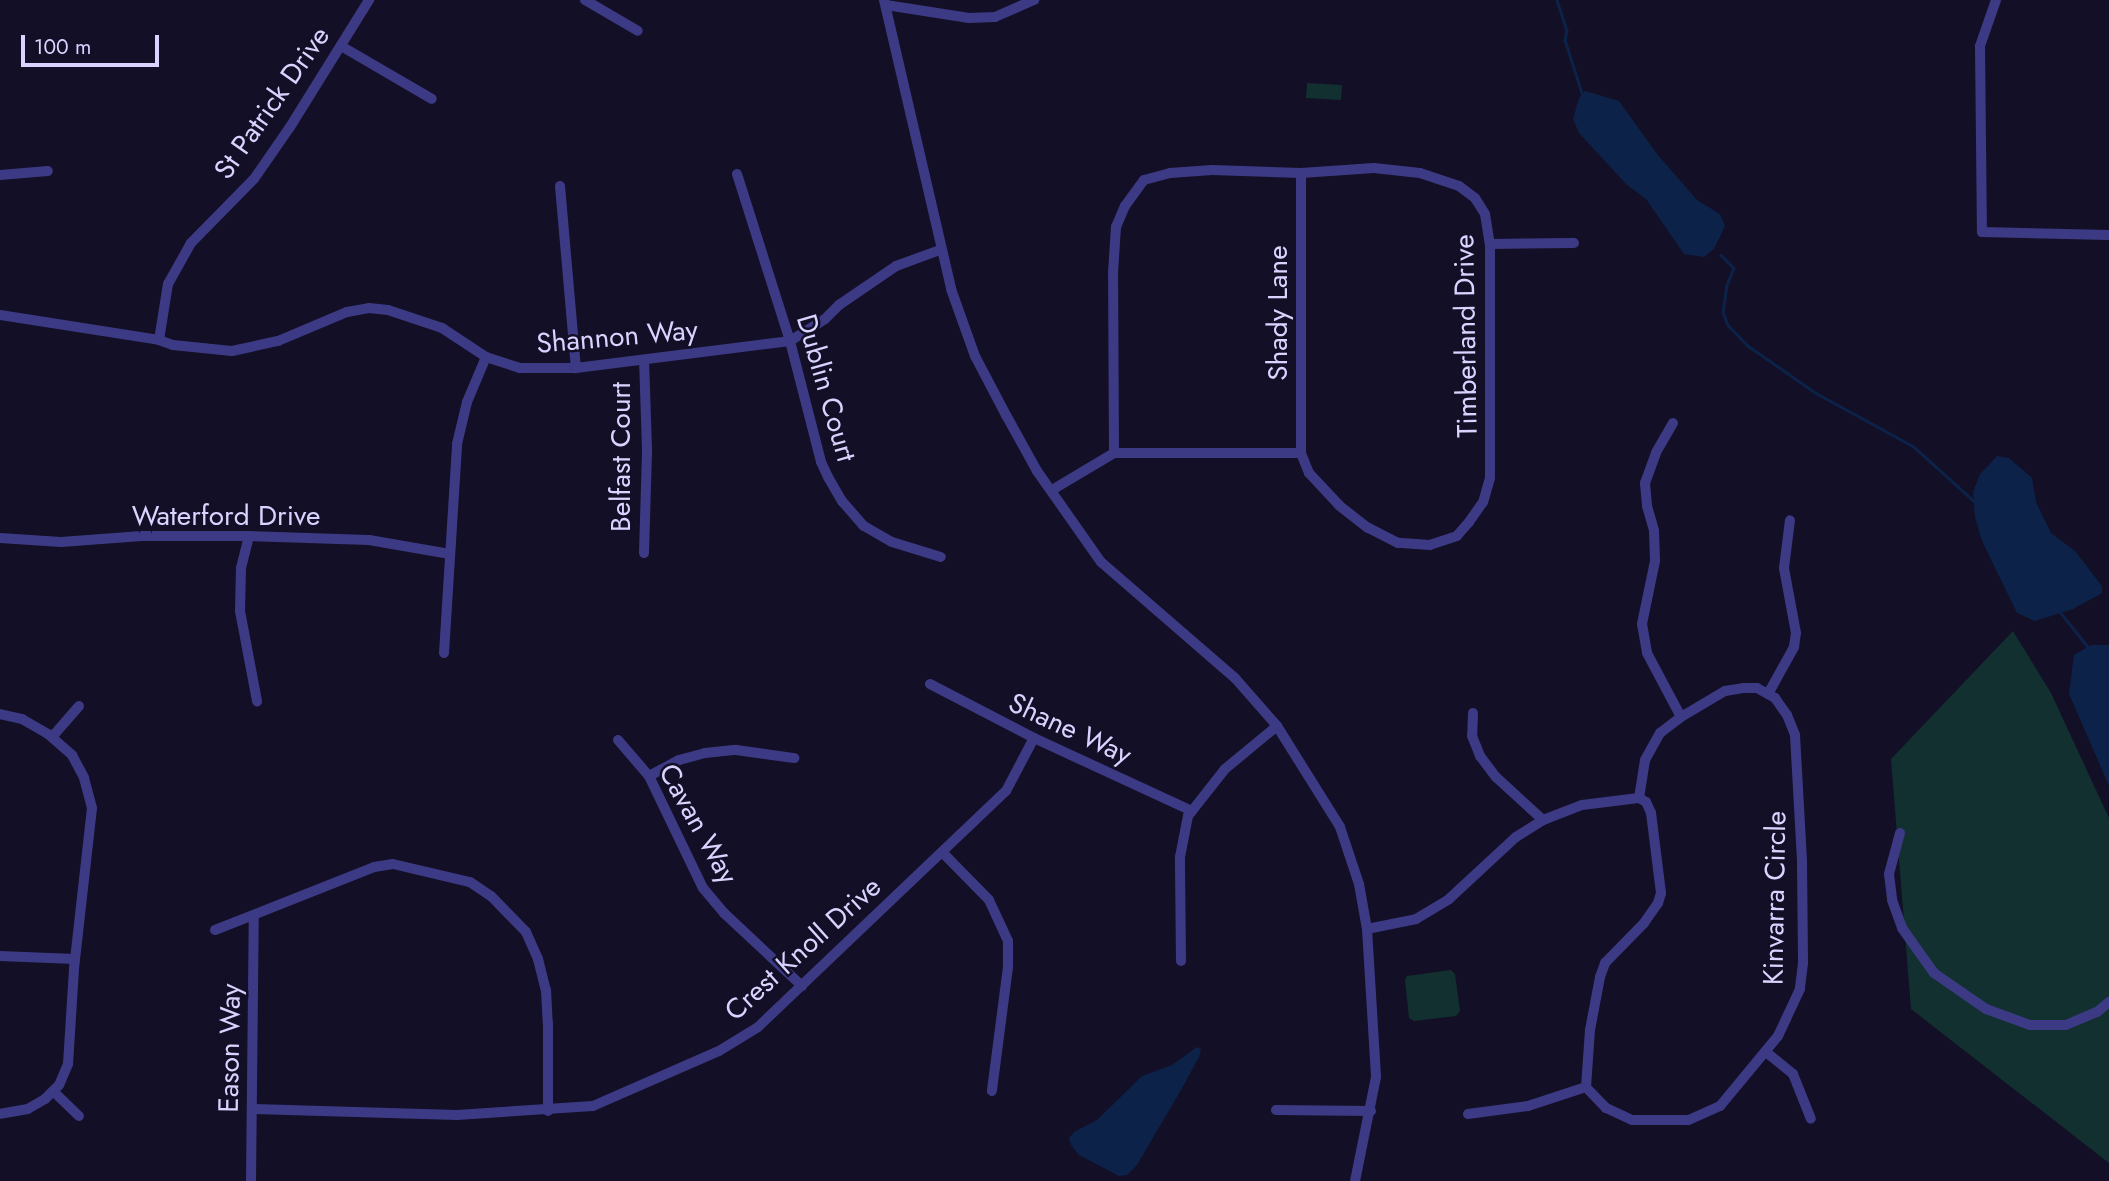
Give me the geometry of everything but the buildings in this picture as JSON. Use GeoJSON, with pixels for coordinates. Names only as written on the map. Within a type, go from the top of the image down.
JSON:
{"type":"FeatureCollection","features":[{"type":"Feature","properties":{"kind":"street","name":"St Patrick Drive"},"geometry":{"type":"LineString","coordinates":[[159,340],[168,284],[191,243],[254,179],[290,127],[369,0]]}},
{"type":"Feature","properties":{"kind":"street"},"geometry":{"type":"LineString","coordinates":[[585,0],[638,31]]}},
{"type":"Feature","properties":{"kind":"street"},"geometry":{"type":"LineString","coordinates":[[1034,0],[995,17],[969,18],[885,3],[940,250],[975,356],[1037,471],[1101,562],[1235,677],[1277,726],[1340,827],[1359,884],[1367,929],[1376,1077],[1355,1181]]}},
{"type":"Feature","properties":{"kind":"street"},"geometry":{"type":"LineString","coordinates":[[1991,2],[1980,46],[1982,233],[2109,235]]}},
{"type":"Feature","properties":{"kind":"street"},"geometry":{"type":"LineString","coordinates":[[341,46],[432,99]]}},
{"type":"Feature","properties":{"kind":"street","name":"Timberland Drive"},"geometry":{"type":"LineString","coordinates":[[1114,453],[1113,273],[1116,227],[1125,206],[1144,180],[1170,173],[1212,170],[1301,173],[1374,168],[1420,173],[1468,191],[1481,204],[1490,244],[1490,478],[1483,502],[1457,536],[1430,545],[1398,543],[1368,528],[1339,505],[1309,473],[1301,453]]}},
{"type":"Feature","properties":{"kind":"street"},"geometry":{"type":"LineString","coordinates":[[0,175],[48,171]]}},
{"type":"Feature","properties":{"kind":"street","name":"Shady Lane"},"geometry":{"type":"LineString","coordinates":[[1301,173],[1301,453]]}},
{"type":"Feature","properties":{"kind":"street","name":"Dublin Court"},"geometry":{"type":"LineString","coordinates":[[737,174],[790,341],[821,462],[842,501],[864,526],[892,541],[941,557]]}},
{"type":"Feature","properties":{"kind":"street"},"geometry":{"type":"LineString","coordinates":[[561,186],[576,368]]}},
{"type":"Feature","properties":{"kind":"street"},"geometry":{"type":"LineString","coordinates":[[1490,244],[1574,243]]}},
{"type":"Feature","properties":{"kind":"street","name":"Shannon Way"},"geometry":{"type":"LineString","coordinates":[[0,315],[159,340],[173,345],[232,351],[278,341],[347,312],[369,308],[388,310],[442,328],[486,358],[520,368],[576,368],[790,341],[896,266],[940,250]]}},
{"type":"Feature","properties":{"kind":"street"},"geometry":{"type":"LineString","coordinates":[[444,653],[457,444],[467,402],[486,358]]}},
{"type":"Feature","properties":{"kind":"street","name":"Belfast Court"},"geometry":{"type":"LineString","coordinates":[[644,360],[648,449],[644,553]]}},
{"type":"Feature","properties":{"kind":"street"},"geometry":{"type":"LineString","coordinates":[[1673,423],[1656,453],[1644,483],[1654,531],[1656,561],[1642,624],[1647,653],[1681,717]]}},
{"type":"Feature","properties":{"kind":"street"},"geometry":{"type":"LineString","coordinates":[[1052,490],[1114,453],[1301,453]]}},
{"type":"Feature","properties":{"kind":"street"},"geometry":{"type":"LineString","coordinates":[[1639,798],[1645,760],[1651,744],[1681,717],[1725,691],[1758,688],[1768,694],[1794,647],[1796,633],[1784,568],[1790,520]]}},
{"type":"Feature","properties":{"kind":"street","name":"Waterford Drive"},"geometry":{"type":"LineString","coordinates":[[0,538],[61,542],[142,536],[369,540],[450,554]]}},
{"type":"Feature","properties":{"kind":"street"},"geometry":{"type":"LineString","coordinates":[[249,536],[241,568],[240,611],[257,701]]}},
{"type":"Feature","properties":{"kind":"street","name":"Shane Way"},"geometry":{"type":"LineString","coordinates":[[930,684],[1034,738],[1192,811]]}},
{"type":"Feature","properties":{"kind":"street","name":"Kinvarra Circle"},"geometry":{"type":"LineString","coordinates":[[1586,1087],[1591,1095],[1618,1116],[1632,1120],[1688,1120],[1720,1106],[1766,1052],[1793,1008],[1800,989],[1803,963],[1795,735],[1787,715],[1768,694]]}},
{"type":"Feature","properties":{"kind":"street"},"geometry":{"type":"LineString","coordinates":[[52,737],[79,706]]}},
{"type":"Feature","properties":{"kind":"street"},"geometry":{"type":"LineString","coordinates":[[1472,713],[1472,736],[1480,756],[1496,777],[1543,820]]}},
{"type":"Feature","properties":{"kind":"street"},"geometry":{"type":"LineString","coordinates":[[0,714],[22,719],[52,737],[72,755],[83,778],[92,808],[75,959],[68,1064],[53,1091],[28,1109],[0,1114]]}},
{"type":"Feature","properties":{"kind":"street"},"geometry":{"type":"LineString","coordinates":[[1181,961],[1182,835],[1192,811],[1226,769],[1277,726]]}},
{"type":"Feature","properties":{"kind":"street","name":"Crest Knoll Drive"},"geometry":{"type":"LineString","coordinates":[[252,1109],[457,1115],[593,1106],[719,1051],[758,1027],[1006,791],[1034,738]]}},
{"type":"Feature","properties":{"kind":"street","name":"Cavan Way"},"geometry":{"type":"LineString","coordinates":[[618,740],[649,776],[703,888],[724,913],[802,986]]}},
{"type":"Feature","properties":{"kind":"street"},"geometry":{"type":"LineString","coordinates":[[649,776],[679,760],[705,753],[736,750],[794,758]]}},
{"type":"Feature","properties":{"kind":"street"},"geometry":{"type":"LineString","coordinates":[[1367,929],[1416,919],[1449,899],[1516,837],[1543,820],[1582,805],[1639,798],[1646,802],[1651,813],[1661,893],[1658,903],[1644,923],[1605,963],[1594,999],[1586,1087],[1528,1106],[1468,1114]]}},
{"type":"Feature","properties":{"kind":"street"},"geometry":{"type":"LineString","coordinates":[[1900,833],[1889,874],[1892,900],[1902,928],[1934,974],[1986,1009],[2030,1025],[2066,1025],[2097,1012],[2109,1002]]}},
{"type":"Feature","properties":{"kind":"street"},"geometry":{"type":"LineString","coordinates":[[942,852],[989,900],[1008,941],[1008,967],[992,1091]]}},
{"type":"Feature","properties":{"kind":"street"},"geometry":{"type":"LineString","coordinates":[[215,930],[352,874],[393,864],[470,882],[491,896],[526,932],[538,959],[546,990],[548,1111]]}},
{"type":"Feature","properties":{"kind":"street","name":"Eason Way"},"geometry":{"type":"LineString","coordinates":[[251,1181],[254,915]]}},
{"type":"Feature","properties":{"kind":"street"},"geometry":{"type":"LineString","coordinates":[[0,956],[75,959]]}},
{"type":"Feature","properties":{"kind":"street"},"geometry":{"type":"LineString","coordinates":[[1766,1052],[1793,1074],[1811,1119]]}},
{"type":"Feature","properties":{"kind":"street"},"geometry":{"type":"LineString","coordinates":[[53,1091],[79,1116]]}},
{"type":"Feature","properties":{"kind":"street"},"geometry":{"type":"LineString","coordinates":[[1276,1110],[1371,1111]]}},
{"type":"Feature","properties":{"kind":"green space"},"geometry":{"type":"Polygon","coordinates":[[[1307,83],[1342,85],[1341,100],[1306,98],[1307,83]]]}},
{"type":"Feature","properties":{"kind":"green space"},"geometry":{"type":"Polygon","coordinates":[[[2013,631],[2051,693],[2109,818],[2109,1163],[1911,1009],[1891,759],[2013,631]]]}},
{"type":"Feature","properties":{"kind":"green space"},"geometry":{"type":"Polygon","coordinates":[[[1451,970],[1455,974],[1460,1011],[1456,1016],[1414,1021],[1409,1018],[1405,980],[1407,976],[1451,970]]]}},
{"type":"Feature","properties":{"kind":"water"},"geometry":{"type":"Polygon","coordinates":[[[1585,91],[1619,101],[1657,154],[1697,200],[1720,214],[1725,226],[1714,249],[1704,257],[1684,254],[1646,199],[1627,185],[1579,133],[1573,119],[1579,98],[1585,91]]]}},
{"type":"Feature","properties":{"kind":"water"},"geometry":{"type":"Polygon","coordinates":[[[1997,456],[2009,458],[2032,478],[2036,502],[2051,533],[2075,551],[2102,586],[2102,593],[2073,609],[2035,621],[2017,613],[1982,541],[1975,517],[1973,492],[1980,474],[1997,456]]]}},
{"type":"Feature","properties":{"kind":"water"},"geometry":{"type":"Polygon","coordinates":[[[2091,645],[2109,645],[2109,786],[2069,694],[2074,655],[2091,645]]]}},
{"type":"Feature","properties":{"kind":"water"},"geometry":{"type":"Polygon","coordinates":[[[1197,1047],[1201,1049],[1199,1057],[1181,1090],[1137,1165],[1127,1175],[1119,1176],[1079,1155],[1069,1138],[1074,1132],[1097,1120],[1142,1076],[1172,1065],[1197,1047]]]}},
{"type":"Feature","properties":{"kind":"waterway"},"geometry":{"type":"LineString","coordinates":[[1557,0],[1567,30],[1565,40],[1582,93]]}},
{"type":"Feature","properties":{"kind":"waterway"},"geometry":{"type":"LineString","coordinates":[[1721,255],[1734,268],[1727,285],[1723,312],[1728,325],[1747,345],[1816,393],[1913,446],[1974,501]]}},
{"type":"Feature","properties":{"kind":"waterway"},"geometry":{"type":"LineString","coordinates":[[2061,613],[2088,647]]}}]}
